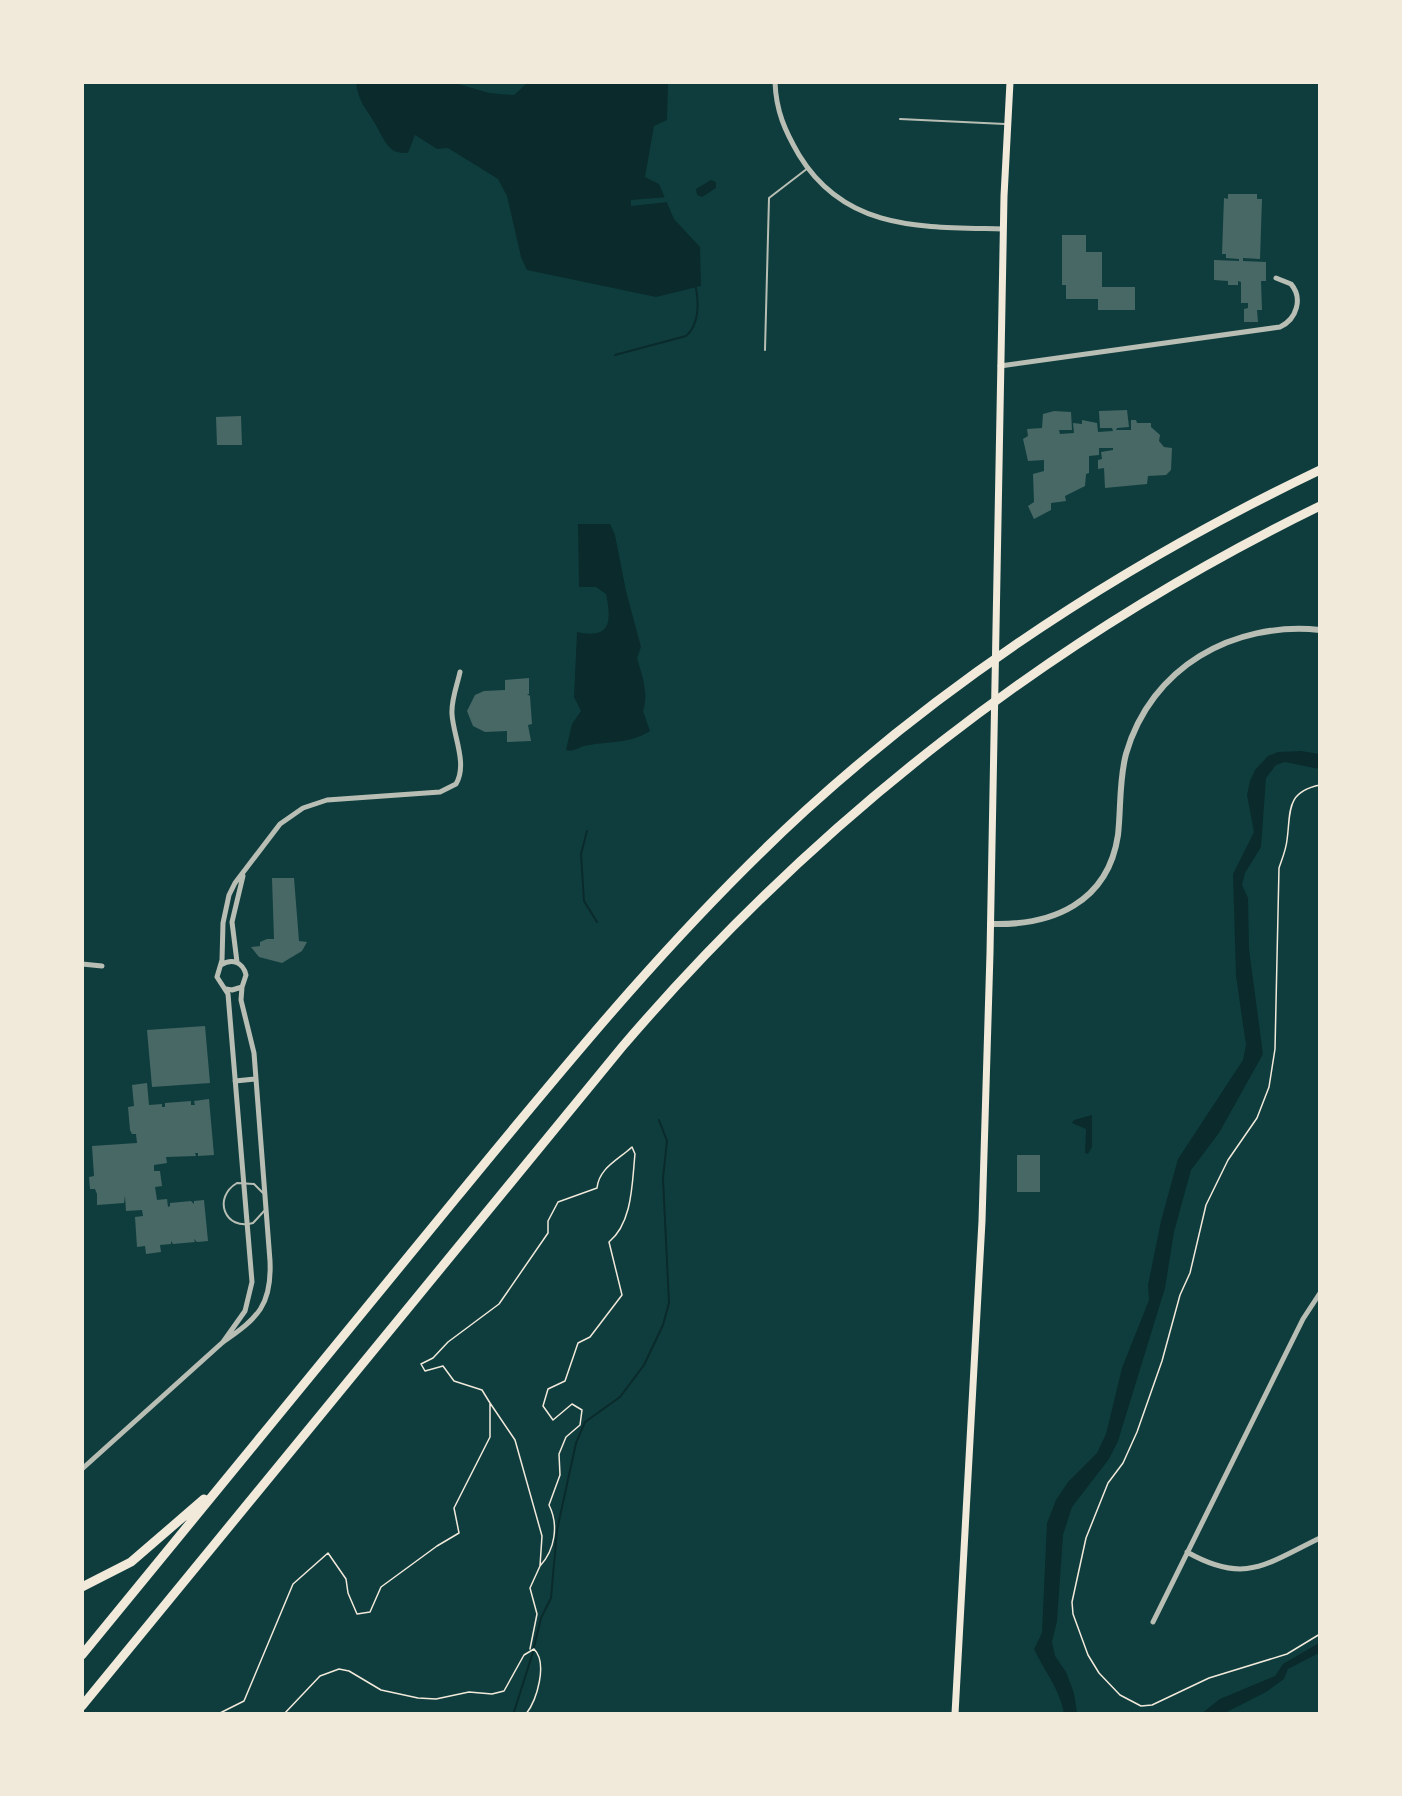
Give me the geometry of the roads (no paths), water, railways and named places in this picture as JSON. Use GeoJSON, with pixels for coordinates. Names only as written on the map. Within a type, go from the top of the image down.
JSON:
{"type":"FeatureCollection","features":[{"type":"Feature","properties":{"kind":"highway"},"geometry":{"type":"LineString","coordinates":[[82,1655],[634,983],[720,892],[801,814],[920,714],[1073,606],[1217,522],[1320,470]]}},
{"type":"Feature","properties":{"kind":"highway"},"geometry":{"type":"LineString","coordinates":[[82,1706],[622,1047],[695,964],[782,876],[908,766],[1055,657],[1169,586],[1320,506]]}},
{"type":"Feature","properties":{"kind":"highway"},"geometry":{"type":"LineString","coordinates":[[82,1587],[114,1572],[146,1551],[222,1484]]}},
{"type":"Feature","properties":{"kind":"highway"},"geometry":{"type":"LineString","coordinates":[[85,1713],[128,1650]]}},
{"type":"Feature","properties":{"kind":"main road"},"geometry":{"type":"LineString","coordinates":[[955,1713],[980,1258],[990,924],[1003,229],[1010,82]]}},
{"type":"Feature","properties":{"kind":"street"},"geometry":{"type":"LineString","coordinates":[[775,82],[781,121],[808,168],[842,202],[879,219],[904,224],[1003,229]]}},
{"type":"Feature","properties":{"kind":"street"},"geometry":{"type":"LineString","coordinates":[[1000,366],[1280,327],[1295,314],[1298,298],[1291,284],[1276,278]]}},
{"type":"Feature","properties":{"kind":"street"},"geometry":{"type":"LineString","coordinates":[[990,924],[1024,923],[1056,916],[1080,902],[1100,881],[1116,849],[1121,781],[1132,737],[1155,696],[1174,675],[1211,648],[1241,636],[1291,628],[1320,630]]}},
{"type":"Feature","properties":{"kind":"street"},"geometry":{"type":"LineString","coordinates":[[223,1342],[245,1311],[251,1294],[226,989],[218,980],[225,911],[235,883],[280,824],[303,808],[327,800],[440,792],[456,784],[459,775],[458,742],[452,713],[460,672]]}},
{"type":"Feature","properties":{"kind":"street"},"geometry":{"type":"LineString","coordinates":[[237,962],[232,945],[232,922],[243,874]]}},
{"type":"Feature","properties":{"kind":"street"},"geometry":{"type":"LineString","coordinates":[[82,1469],[223,1342],[256,1317],[269,1293],[271,1279],[252,1041],[242,1012],[242,987],[246,975],[244,967],[237,962],[230,961],[221,965]]}},
{"type":"Feature","properties":{"kind":"street"},"geometry":{"type":"LineString","coordinates":[[82,964],[102,966]]}},
{"type":"Feature","properties":{"kind":"street"},"geometry":{"type":"LineString","coordinates":[[226,989],[242,987]]}},
{"type":"Feature","properties":{"kind":"street"},"geometry":{"type":"LineString","coordinates":[[235,1081],[255,1079]]}},
{"type":"Feature","properties":{"kind":"street"},"geometry":{"type":"LineString","coordinates":[[1153,1622],[1303,1319],[1320,1293]]}},
{"type":"Feature","properties":{"kind":"street"},"geometry":{"type":"LineString","coordinates":[[1187,1552],[1215,1567],[1238,1571],[1265,1564],[1320,1538]]}},
{"type":"Feature","properties":{"kind":"lane"},"geometry":{"type":"LineString","coordinates":[[900,119],[1007,125]]}},
{"type":"Feature","properties":{"kind":"lane"},"geometry":{"type":"LineString","coordinates":[[765,350],[769,198],[808,168]]}},
{"type":"Feature","properties":{"kind":"lane"},"geometry":{"type":"LineString","coordinates":[[265,1195],[254,1184],[243,1182],[231,1187],[223,1198],[223,1205],[224,1212],[233,1222],[247,1225],[259,1219],[266,1207]]}},
{"type":"Feature","properties":{"kind":"water"},"geometry":{"type":"Polygon","coordinates":[[[356,83],[455,83],[489,93],[514,95],[527,83],[668,83],[667,120],[654,126],[645,177],[659,184],[674,219],[700,247],[701,286],[656,297],[527,270],[521,257],[507,196],[498,179],[448,148],[437,149],[415,135],[408,153],[392,150],[362,102],[356,83]]]}},
{"type":"Feature","properties":{"kind":"water"},"geometry":{"type":"Polygon","coordinates":[[[711,180],[716,182],[716,188],[702,197],[697,195],[696,189],[711,180]]]}},
{"type":"Feature","properties":{"kind":"water"},"geometry":{"type":"Polygon","coordinates":[[[578,524],[610,524],[615,535],[626,591],[641,647],[637,658],[645,691],[643,711],[650,731],[626,740],[566,750],[572,724],[581,711],[574,697],[577,632],[588,634],[602,631],[608,621],[609,613],[606,594],[596,587],[579,587],[578,524]]]}},
{"type":"Feature","properties":{"kind":"water"},"geometry":{"type":"Polygon","coordinates":[[[1301,751],[1319,754],[1319,769],[1285,762],[1276,765],[1266,778],[1261,847],[1245,873],[1242,885],[1248,898],[1249,949],[1263,1054],[1219,1133],[1191,1170],[1174,1232],[1165,1288],[1118,1441],[1109,1459],[1072,1507],[1063,1535],[1057,1621],[1052,1642],[1055,1656],[1066,1672],[1074,1693],[1077,1713],[1064,1713],[1055,1688],[1034,1649],[1042,1633],[1047,1523],[1056,1500],[1068,1482],[1097,1453],[1106,1434],[1122,1368],[1149,1300],[1148,1285],[1161,1221],[1178,1159],[1243,1060],[1246,1045],[1236,976],[1233,874],[1254,832],[1247,795],[1255,770],[1268,756],[1278,752],[1301,751]]]}},
{"type":"Feature","properties":{"kind":"water"},"geometry":{"type":"Polygon","coordinates":[[[1092,1115],[1092,1147],[1088,1154],[1085,1153],[1086,1129],[1072,1123],[1074,1120],[1092,1115]]]}},
{"type":"Feature","properties":{"kind":"water"},"geometry":{"type":"Polygon","coordinates":[[[1319,1643],[1319,1653],[1288,1669],[1284,1679],[1266,1692],[1225,1713],[1202,1713],[1220,1699],[1275,1676],[1283,1664],[1319,1643]]]}},
{"type":"Feature","properties":{"kind":"waterway"},"geometry":{"type":"LineString","coordinates":[[615,355],[686,336],[696,320],[698,301],[696,288]]}},
{"type":"Feature","properties":{"kind":"waterway"},"geometry":{"type":"LineString","coordinates":[[587,831],[581,854],[584,901],[597,922]]}},
{"type":"Feature","properties":{"kind":"waterway"},"geometry":{"type":"LineString","coordinates":[[534,1647],[541,1618],[551,1598],[557,1530],[576,1443],[585,1422],[620,1397],[644,1365],[663,1325],[669,1303],[663,1178],[667,1141],[659,1120]]}},
{"type":"Feature","properties":{"kind":"waterway"},"geometry":{"type":"LineString","coordinates":[[511,1714],[514,1712],[533,1652]]}}]}
